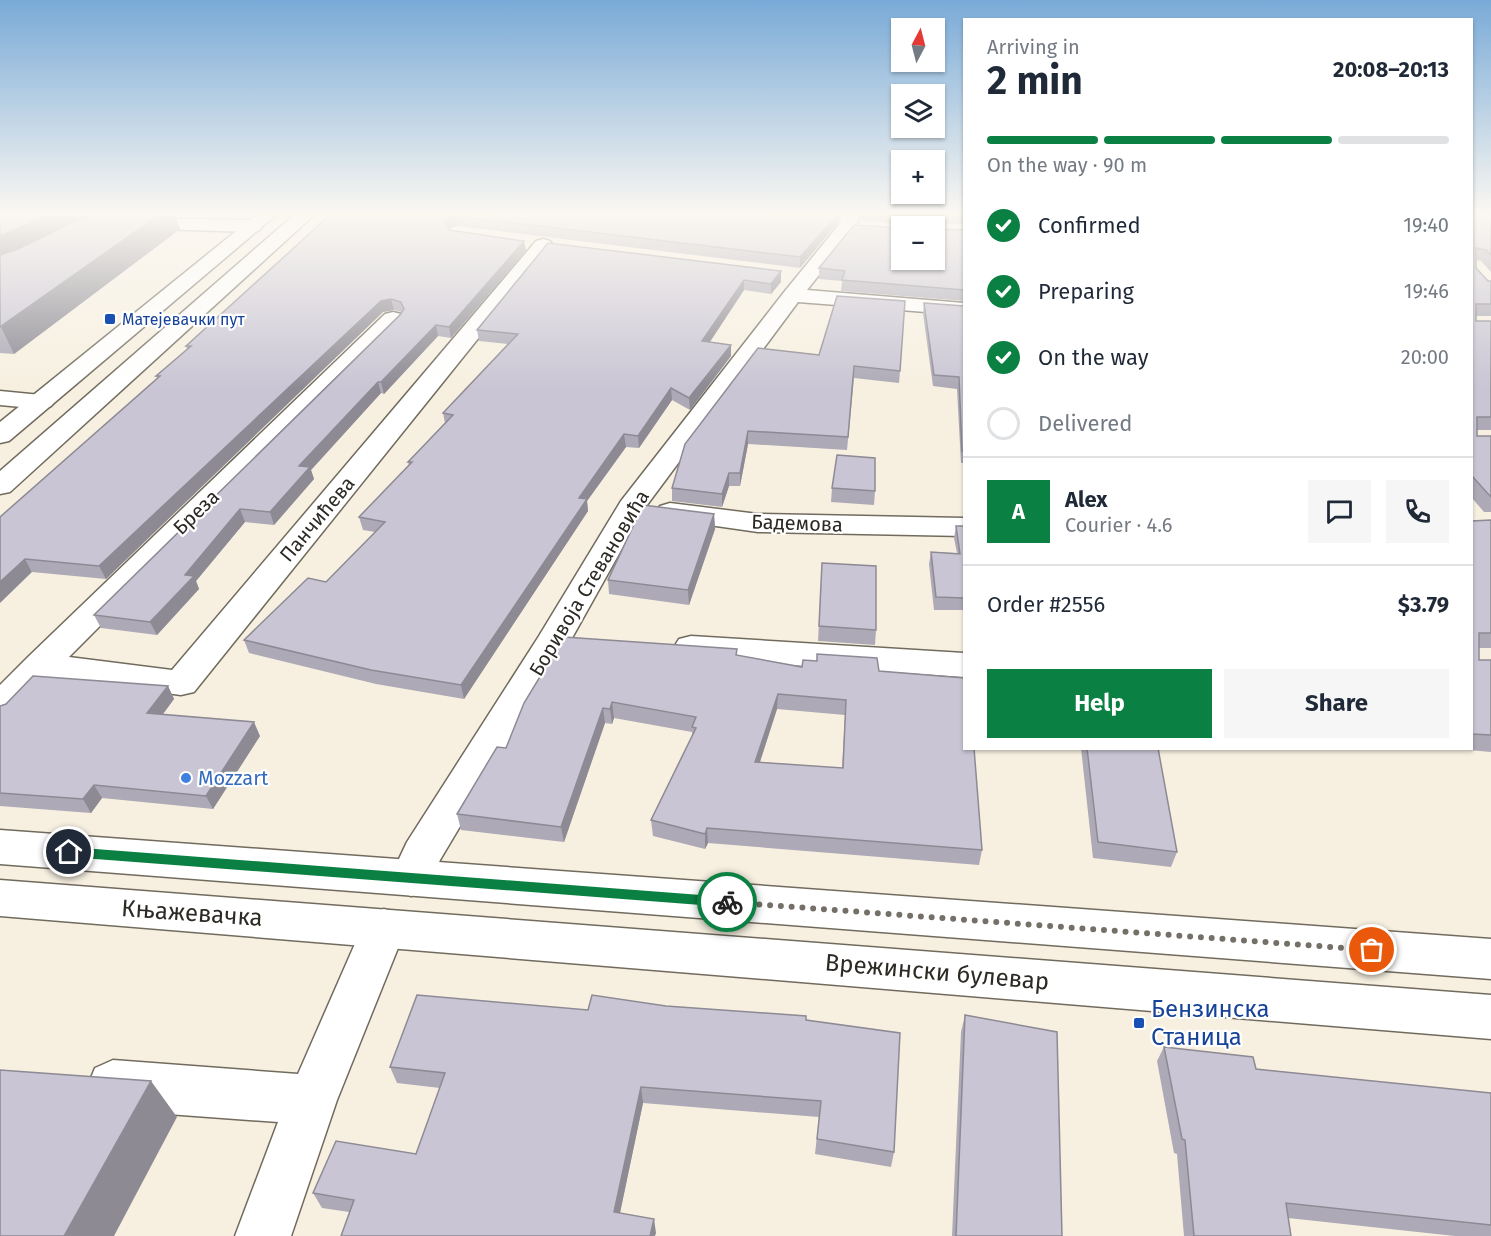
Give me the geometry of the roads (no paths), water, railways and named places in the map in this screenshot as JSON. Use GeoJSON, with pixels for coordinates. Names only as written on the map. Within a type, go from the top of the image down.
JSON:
{"type":"FeatureCollection","features":[{"type":"Feature","properties":{"kind":"street"},"geometry":{"type":"LineString","coordinates":[[0,435],[197,273]]}},
{"type":"Feature","properties":{"kind":"street"},"geometry":{"type":"LineString","coordinates":[[0,486],[240,273]]}},
{"type":"Feature","properties":{"kind":"street","name":"Панчићева"},"geometry":{"type":"LineString","coordinates":[[40,665],[181,683],[521,273]]}},
{"type":"Feature","properties":{"kind":"street","name":"Боривоја Стевановића"},"geometry":{"type":"LineString","coordinates":[[411,878],[422,854],[555,638],[631,507],[794,282],[804,273]]}},
{"type":"Feature","properties":{"kind":"street"},"geometry":{"type":"LineString","coordinates":[[794,282],[963,309]]}},
{"type":"Feature","properties":{"kind":"street","name":"Бреза"},"geometry":{"type":"LineString","coordinates":[[0,707],[393,319]]}},
{"type":"Feature","properties":{"kind":"street"},"geometry":{"type":"LineString","coordinates":[[0,398],[42,401]]}},
{"type":"Feature","properties":{"kind":"street","name":"Бадемова"},"geometry":{"type":"LineString","coordinates":[[631,507],[758,523],[963,527]]}},
{"type":"Feature","properties":{"kind":"street"},"geometry":{"type":"LineString","coordinates":[[555,638],[590,640]]}},
{"type":"Feature","properties":{"kind":"street"},"geometry":{"type":"LineString","coordinates":[[661,645],[963,665]]}},
{"type":"Feature","properties":{"kind":"street"},"geometry":{"type":"LineString","coordinates":[[0,847],[1491,959]]}},
{"type":"Feature","properties":{"kind":"street","name":"Књажевачка"},"geometry":{"type":"LineString","coordinates":[[0,898],[384,928]]}},
{"type":"Feature","properties":{"kind":"street"},"geometry":{"type":"LineString","coordinates":[[263,1236],[312,1100],[384,928]]}},
{"type":"Feature","properties":{"kind":"street","name":"Врежински булевар"},"geometry":{"type":"LineString","coordinates":[[384,928],[1491,1017]]}},
{"type":"Feature","properties":{"kind":"street"},"geometry":{"type":"LineString","coordinates":[[69,1082],[312,1100]]}},
{"type":"Feature","properties":{"kind":"place","name":"Матејевачки пут"},"geometry":{"type":"Point","coordinates":[110,319]}},
{"type":"Feature","properties":{"kind":"place","name":"Mozzart"},"geometry":{"type":"Point","coordinates":[186,778]}},
{"type":"Feature","properties":{"kind":"place","name":"Бензинска Станица"},"geometry":{"type":"Point","coordinates":[1139,1023]}}]}
